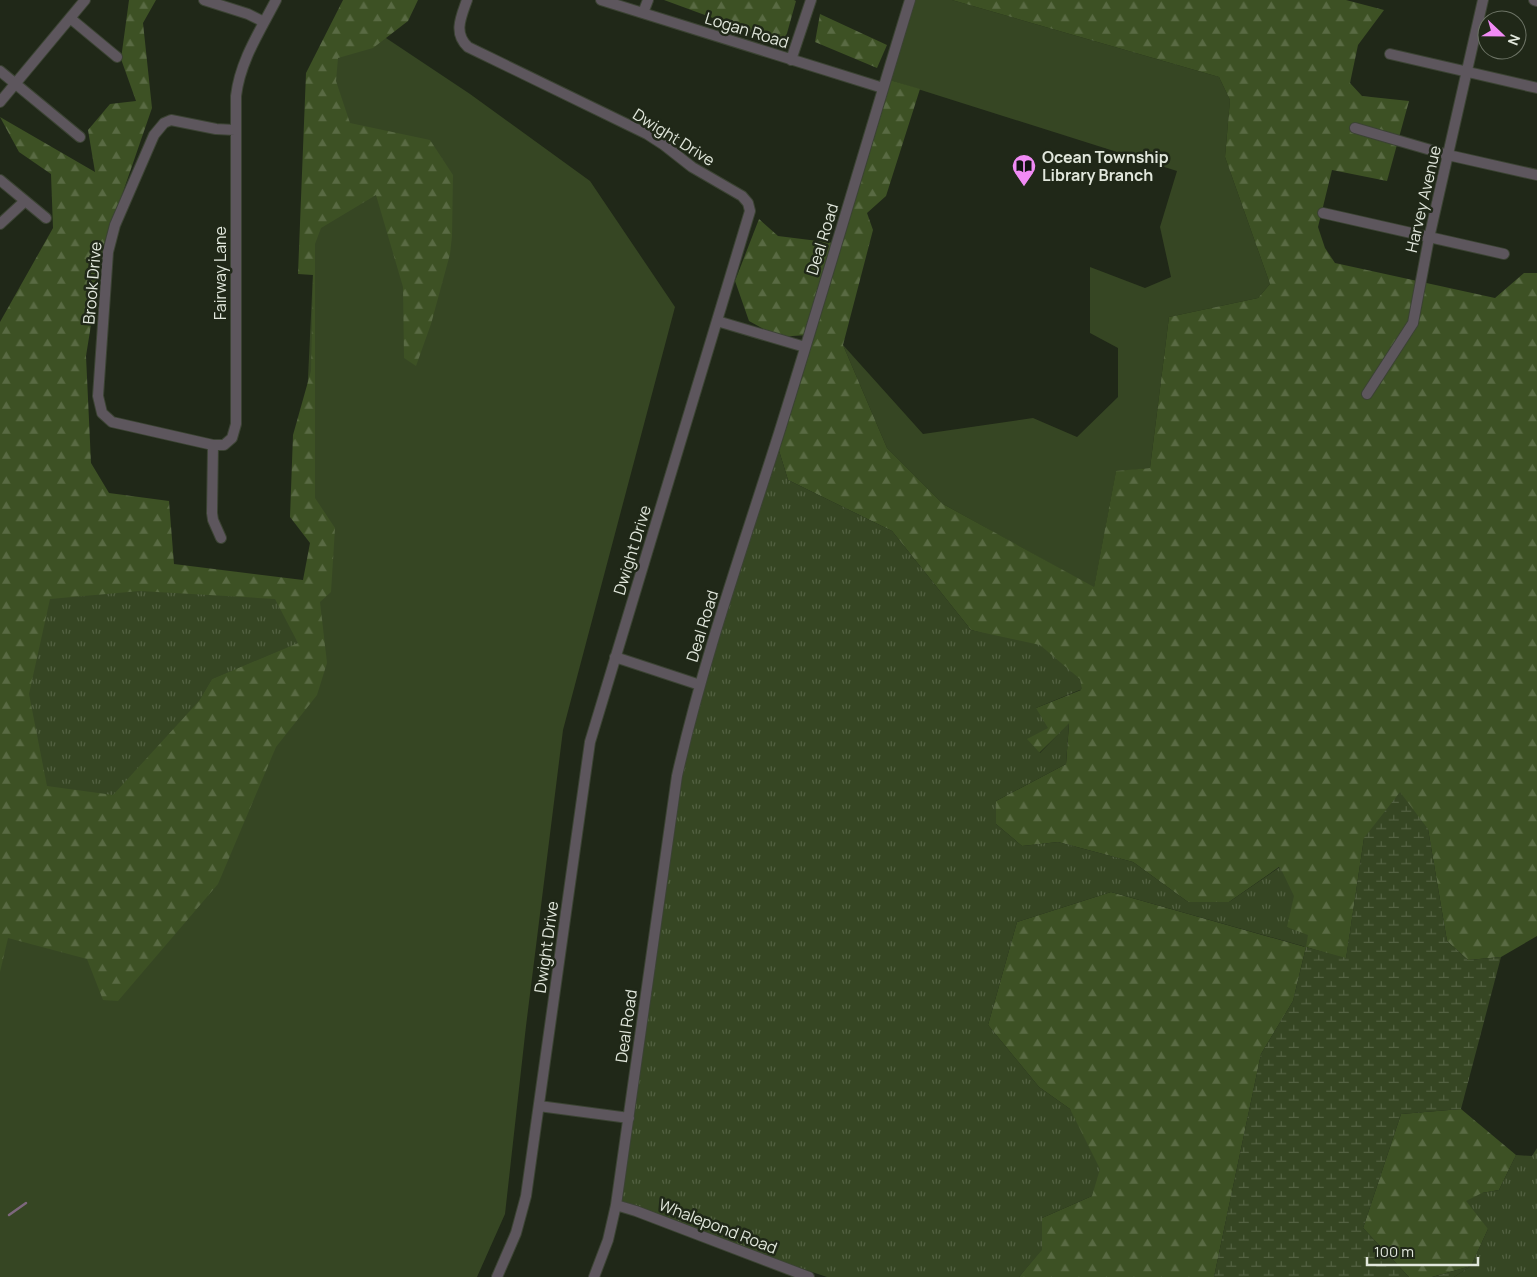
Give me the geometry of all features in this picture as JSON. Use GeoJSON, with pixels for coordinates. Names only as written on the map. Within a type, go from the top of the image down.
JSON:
{"type":"FeatureCollection","features":[{"type":"Feature","properties":{"kind":"street"},"geometry":{"type":"LineString","coordinates":[[0,102],[85,0]]}},
{"type":"Feature","properties":{"kind":"street"},"geometry":{"type":"LineString","coordinates":[[204,0],[248,14],[264,22]]}},
{"type":"Feature","properties":{"kind":"street","name":"Fairway Lane"},"geometry":{"type":"LineString","coordinates":[[213,445],[222,446],[228,443],[232,438],[236,424],[236,96],[244,62],[276,0]]}},
{"type":"Feature","properties":{"kind":"street","name":"Dwight Drive"},"geometry":{"type":"LineString","coordinates":[[467,0],[458,31],[463,42],[468,47],[647,134],[692,167],[740,194],[746,199],[749,206],[748,218],[595,722],[587,762],[526,1196],[513,1242],[497,1277]]}},
{"type":"Feature","properties":{"kind":"street","name":"Logan Road"},"geometry":{"type":"LineString","coordinates":[[601,0],[883,88]]}},
{"type":"Feature","properties":{"kind":"street"},"geometry":{"type":"LineString","coordinates":[[643,13],[648,0]]}},
{"type":"Feature","properties":{"kind":"street"},"geometry":{"type":"LineString","coordinates":[[791,60],[811,0]]}},
{"type":"Feature","properties":{"kind":"street","name":"Deal Road"},"geometry":{"type":"LineString","coordinates":[[594,1277],[608,1240],[616,1205],[677,776],[686,735],[910,0]]}},
{"type":"Feature","properties":{"kind":"street","name":"Harvey Avenue"},"geometry":{"type":"LineString","coordinates":[[1367,394],[1413,323],[1429,238],[1483,0]]}},
{"type":"Feature","properties":{"kind":"street"},"geometry":{"type":"LineString","coordinates":[[70,18],[117,56]]}},
{"type":"Feature","properties":{"kind":"street"},"geometry":{"type":"LineString","coordinates":[[1390,54],[1537,88]]}},
{"type":"Feature","properties":{"kind":"street"},"geometry":{"type":"LineString","coordinates":[[0,71],[80,136]]}},
{"type":"Feature","properties":{"kind":"street","name":"Brook Drive"},"geometry":{"type":"LineString","coordinates":[[213,445],[112,422],[102,413],[99,407],[98,396],[108,252],[115,225],[154,135],[164,122],[176,120],[236,130]]}},
{"type":"Feature","properties":{"kind":"street"},"geometry":{"type":"LineString","coordinates":[[1355,128],[1448,155],[1537,175]]}},
{"type":"Feature","properties":{"kind":"street"},"geometry":{"type":"LineString","coordinates":[[0,180],[46,218]]}},
{"type":"Feature","properties":{"kind":"street"},"geometry":{"type":"LineString","coordinates":[[0,224],[25,201]]}},
{"type":"Feature","properties":{"kind":"street"},"geometry":{"type":"LineString","coordinates":[[1323,213],[1504,254]]}},
{"type":"Feature","properties":{"kind":"street"},"geometry":{"type":"LineString","coordinates":[[717,321],[804,348]]}},
{"type":"Feature","properties":{"kind":"street"},"geometry":{"type":"LineString","coordinates":[[213,445],[212,513],[221,538]]}},
{"type":"Feature","properties":{"kind":"street"},"geometry":{"type":"LineString","coordinates":[[615,657],[700,685]]}},
{"type":"Feature","properties":{"kind":"street"},"geometry":{"type":"LineString","coordinates":[[538,1106],[629,1118]]}},
{"type":"Feature","properties":{"kind":"street","name":"Whalepond Road"},"geometry":{"type":"LineString","coordinates":[[616,1205],[808,1277]]}},
{"type":"Feature","properties":{"kind":"green space"},"geometry":{"type":"Polygon","coordinates":[[[129,0],[156,0],[143,23],[152,108],[103,250],[86,356],[91,463],[109,493],[169,501],[174,564],[303,580],[310,543],[290,517],[293,435],[311,371],[313,275],[298,274],[306,73],[343,0],[418,0],[408,21],[373,48],[338,58],[336,81],[350,123],[430,140],[453,175],[450,254],[431,324],[416,366],[404,358],[403,287],[376,195],[321,228],[315,244],[315,498],[335,528],[331,592],[320,602],[327,663],[317,695],[276,747],[218,884],[118,1001],[103,1000],[87,959],[8,938],[0,972],[0,322],[53,228],[51,174],[19,152],[0,117],[95,172],[88,130],[110,104],[136,101],[121,59],[129,0]],[[50,599],[199,701],[212,679],[297,643],[50,599]]]}},
{"type":"Feature","properties":{"kind":"green space"},"geometry":{"type":"Polygon","coordinates":[[[664,0],[794,0],[796,1],[784,44],[664,0]]]}},
{"type":"Feature","properties":{"kind":"green space"},"geometry":{"type":"Polygon","coordinates":[[[905,0],[952,0],[1219,77],[1230,100],[1225,157],[1270,284],[1258,298],[1169,317],[1150,468],[1116,472],[1094,588],[943,504],[887,448],[843,345],[923,434],[1033,418],[1077,437],[1118,397],[1118,348],[1090,333],[1090,267],[1145,288],[1171,277],[1160,227],[1177,171],[883,78],[905,0]]]}},
{"type":"Feature","properties":{"kind":"green space"},"geometry":{"type":"Polygon","coordinates":[[[952,0],[1346,0],[1384,10],[1358,45],[1350,83],[1362,96],[1409,101],[1387,181],[1332,170],[1318,227],[1325,248],[1335,263],[1495,298],[1524,273],[1537,273],[1537,936],[1501,957],[1468,960],[1447,941],[1428,829],[1364,838],[1346,959],[1306,947],[1293,1001],[1261,1054],[1214,1277],[1019,1277],[1041,1250],[1042,1218],[1092,1196],[1070,1109],[1039,1087],[988,1025],[1017,922],[1111,892],[1305,947],[1287,927],[1279,867],[1229,902],[1188,902],[1133,862],[1058,842],[1022,846],[996,824],[996,801],[1066,764],[1069,724],[1039,753],[1026,739],[1036,708],[1081,690],[1012,641],[971,630],[892,531],[788,480],[777,444],[807,335],[778,337],[749,321],[735,281],[759,219],[778,236],[834,243],[883,78],[920,89],[886,196],[867,213],[873,230],[843,345],[887,448],[943,504],[1094,587],[1116,471],[1150,468],[1169,317],[1258,298],[1270,284],[1225,157],[1230,100],[1219,77],[952,0]]]}},
{"type":"Feature","properties":{"kind":"green space"},"geometry":{"type":"Polygon","coordinates":[[[820,14],[887,45],[877,68],[815,42],[820,14]]]}},
{"type":"Feature","properties":{"kind":"green space"},"geometry":{"type":"Polygon","coordinates":[[[371,28],[470,94],[590,181],[675,307],[563,730],[526,1026],[505,1214],[477,1277],[0,1277],[0,919],[26,685],[321,585],[302,503],[324,43],[371,28]]]}},
{"type":"Feature","properties":{"kind":"green space"},"geometry":{"type":"Polygon","coordinates":[[[777,444],[788,480],[892,531],[971,630],[1040,645],[1080,679],[1082,689],[1036,708],[1048,728],[1027,739],[1040,753],[1069,723],[1066,764],[996,801],[996,824],[1022,846],[1058,842],[1133,862],[1188,902],[1229,902],[1280,867],[1294,896],[1287,927],[1308,935],[1306,947],[1111,892],[1017,922],[988,1025],[1039,1087],[1070,1109],[1100,1169],[1092,1196],[1042,1218],[1042,1250],[1019,1277],[827,1277],[615,1206],[679,762],[777,444]]]}},
{"type":"Feature","properties":{"kind":"green space"},"geometry":{"type":"Polygon","coordinates":[[[140,591],[275,599],[298,643],[212,679],[199,701],[113,795],[47,786],[29,694],[50,599],[140,591]]]}},
{"type":"Feature","properties":{"kind":"green space"},"geometry":{"type":"Polygon","coordinates":[[[1400,792],[1428,829],[1447,941],[1468,960],[1501,957],[1461,1109],[1401,1114],[1363,1228],[1409,1277],[1214,1277],[1261,1054],[1293,1001],[1306,947],[1346,958],[1364,838],[1400,792]]]}},
{"type":"Feature","properties":{"kind":"green space"},"geometry":{"type":"Polygon","coordinates":[[[1461,1109],[1516,1155],[1499,1190],[1482,1193],[1488,1229],[1471,1266],[1432,1277],[1409,1277],[1363,1228],[1401,1114],[1461,1109]]]}},
{"type":"Feature","properties":{"kind":"green space"},"geometry":{"type":"Polygon","coordinates":[[[1537,1148],[1537,1277],[1454,1277],[1471,1266],[1488,1229],[1466,1201],[1482,1193],[1499,1190],[1516,1155],[1532,1156],[1537,1148]]]}},
{"type":"Feature","properties":{"kind":"green space"},"geometry":{"type":"Polygon","coordinates":[[[1471,1266],[1454,1277],[1432,1277],[1471,1266]]]}},
{"type":"Feature","properties":{"kind":"waterway"},"geometry":{"type":"LineString","coordinates":[[9,1215],[26,1203]]}},
{"type":"Feature","properties":{"kind":"place","name":"Ocean Township Library Branch"},"geometry":{"type":"Point","coordinates":[1024,187]}}]}
